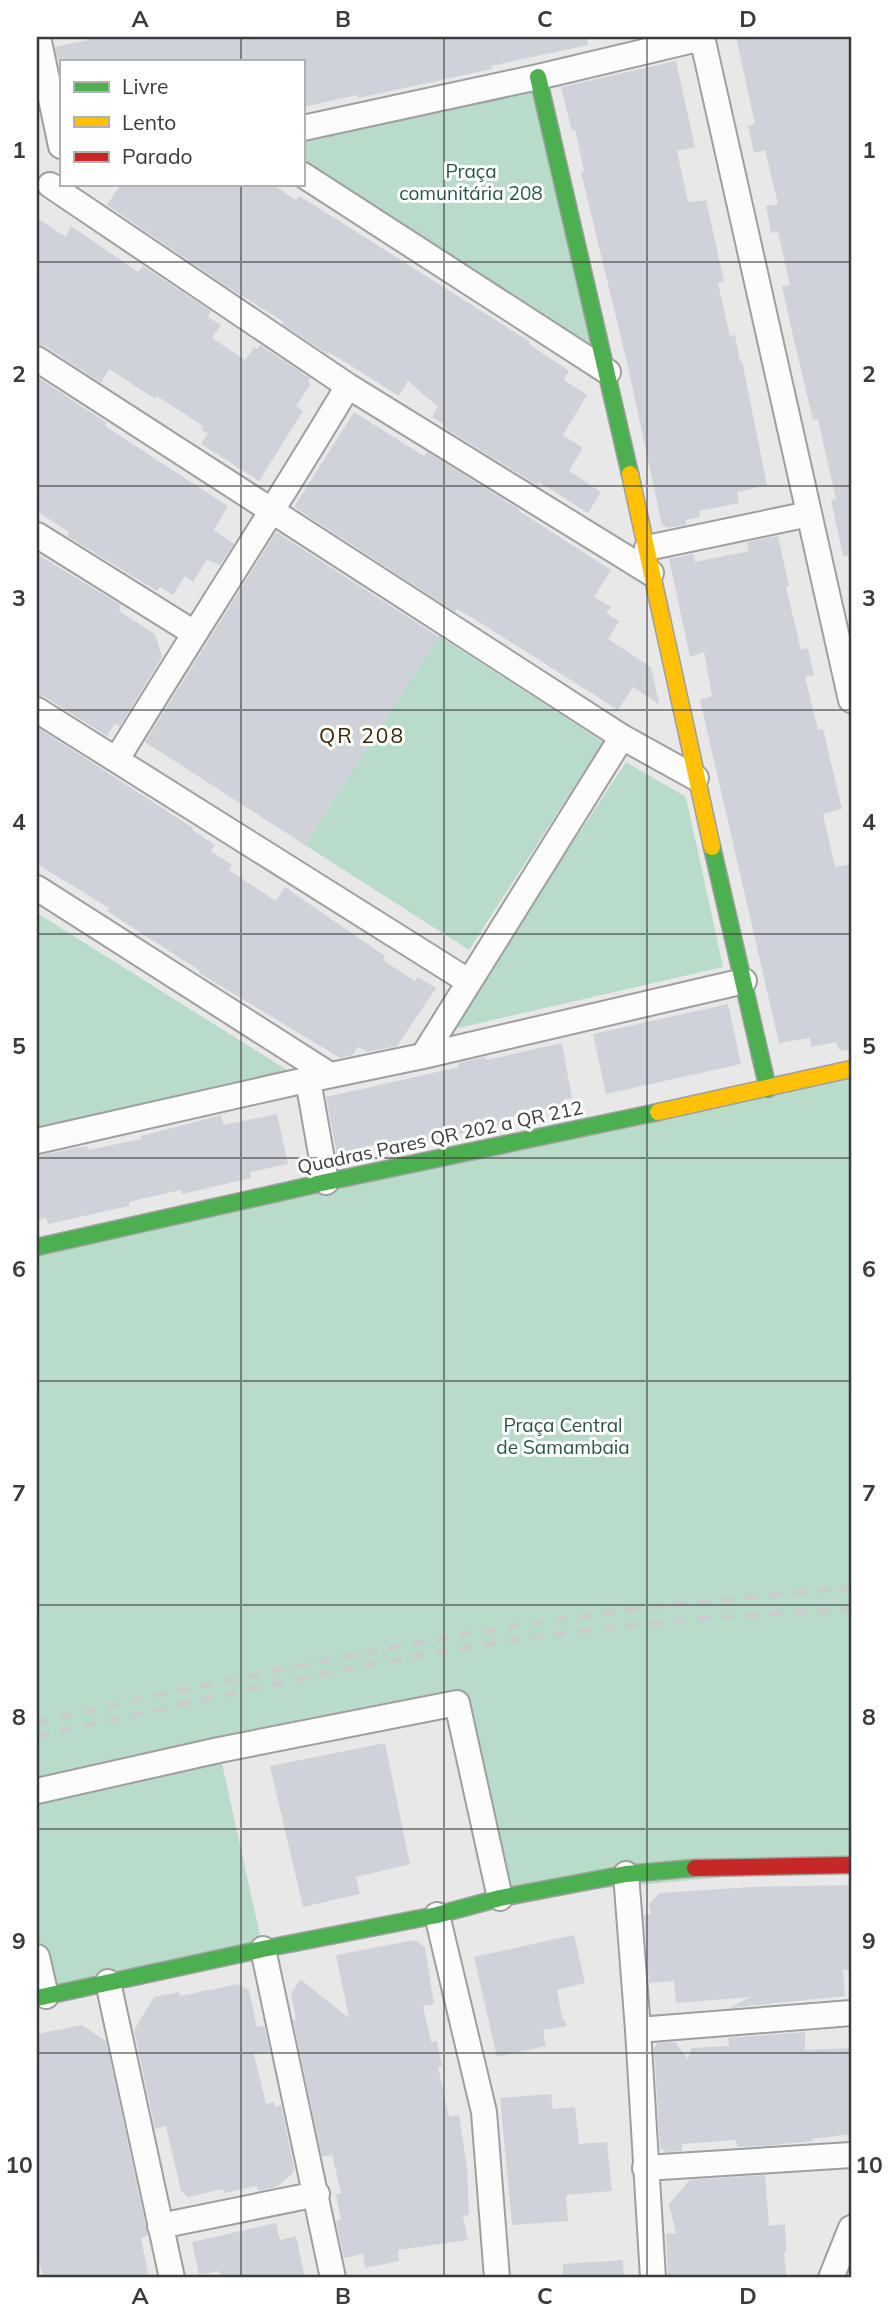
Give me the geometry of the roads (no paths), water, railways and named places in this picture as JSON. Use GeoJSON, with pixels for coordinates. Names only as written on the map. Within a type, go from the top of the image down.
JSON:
{"type":"FeatureCollection","features":[{"type":"Feature","properties":{"kind":"street"},"geometry":{"type":"LineString","coordinates":[[38,37],[60,141]]}},
{"type":"Feature","properties":{"kind":"street"},"geometry":{"type":"LineString","coordinates":[[304,128],[538,77],[702,37],[809,514],[848,670],[851,700]]}},
{"type":"Feature","properties":{"kind":"street"},"geometry":{"type":"LineString","coordinates":[[538,77],[608,372],[696,778],[768,1089]]}},
{"type":"Feature","properties":{"kind":"street"},"geometry":{"type":"LineString","coordinates":[[304,176],[608,372]]}},
{"type":"Feature","properties":{"kind":"street"},"geometry":{"type":"LineString","coordinates":[[49,186],[348,386],[651,573]]}},
{"type":"Feature","properties":{"kind":"street"},"geometry":{"type":"LineString","coordinates":[[37,359],[622,737],[696,778]]}},
{"type":"Feature","properties":{"kind":"street"},"geometry":{"type":"LineString","coordinates":[[117,759],[194,633],[273,513],[348,386]]}},
{"type":"Feature","properties":{"kind":"street"},"geometry":{"type":"LineString","coordinates":[[647,548],[809,514]]}},
{"type":"Feature","properties":{"kind":"street"},"geometry":{"type":"LineString","coordinates":[[37,535],[194,633]]}},
{"type":"Feature","properties":{"kind":"street"},"geometry":{"type":"LineString","coordinates":[[37,710],[468,981]]}},
{"type":"Feature","properties":{"kind":"street"},"geometry":{"type":"LineString","coordinates":[[423,1056],[622,737]]}},
{"type":"Feature","properties":{"kind":"street"},"geometry":{"type":"LineString","coordinates":[[37,888],[319,1077]]}},
{"type":"Feature","properties":{"kind":"street"},"geometry":{"type":"LineString","coordinates":[[37,1141],[423,1056],[744,981]]}},
{"type":"Feature","properties":{"kind":"street","name":"Quadras Pares QR 202 a QR 212"},"geometry":{"type":"LineString","coordinates":[[37,1247],[851,1069]]}},
{"type":"Feature","properties":{"kind":"street"},"geometry":{"type":"LineString","coordinates":[[319,1077],[326,1182]]}},
{"type":"Feature","properties":{"kind":"street"},"geometry":{"type":"LineString","coordinates":[[37,1791],[219,1750],[457,1703],[500,1898]]}},
{"type":"Feature","properties":{"kind":"street"},"geometry":{"type":"LineString","coordinates":[[37,1957],[41,1997],[437,1915],[500,1898],[626,1874],[692,1868],[851,1865]]}},
{"type":"Feature","properties":{"kind":"street"},"geometry":{"type":"LineString","coordinates":[[626,1874],[653,2278]]}},
{"type":"Feature","properties":{"kind":"street"},"geometry":{"type":"LineString","coordinates":[[437,1915],[484,2112],[493,2278]]}},
{"type":"Feature","properties":{"kind":"street"},"geometry":{"type":"LineString","coordinates":[[263,1949],[333,2278]]}},
{"type":"Feature","properties":{"kind":"street"},"geometry":{"type":"LineString","coordinates":[[108,1982],[172,2278]]}},
{"type":"Feature","properties":{"kind":"street"},"geometry":{"type":"LineString","coordinates":[[638,2030],[851,2013]]}},
{"type":"Feature","properties":{"kind":"street"},"geometry":{"type":"LineString","coordinates":[[645,2168],[851,2155]]}},
{"type":"Feature","properties":{"kind":"street"},"geometry":{"type":"LineString","coordinates":[[160,2226],[317,2194]]}},
{"type":"Feature","properties":{"kind":"street"},"geometry":{"type":"LineString","coordinates":[[831,2278],[851,2228]]}},
{"type":"Feature","properties":{"kind":"railway"},"geometry":{"type":"LineString","coordinates":[[37,1722],[302,1665],[510,1627],[656,1607],[851,1588]]}},
{"type":"Feature","properties":{"kind":"railway"},"geometry":{"type":"LineString","coordinates":[[37,1736],[322,1674],[484,1645],[606,1628],[728,1616],[851,1610]]}},
{"type":"Feature","properties":{"kind":"district","name":"QR 208"},"geometry":{"type":"Point","coordinates":[362,736]}},
{"type":"Feature","properties":{"kind":"park label","name":"Praça comunitária 208"},"geometry":{"type":"Point","coordinates":[471,182]}},
{"type":"Feature","properties":{"kind":"park label","name":"Praça Central de Samambaia"},"geometry":{"type":"Point","coordinates":[563,1436]}}]}
